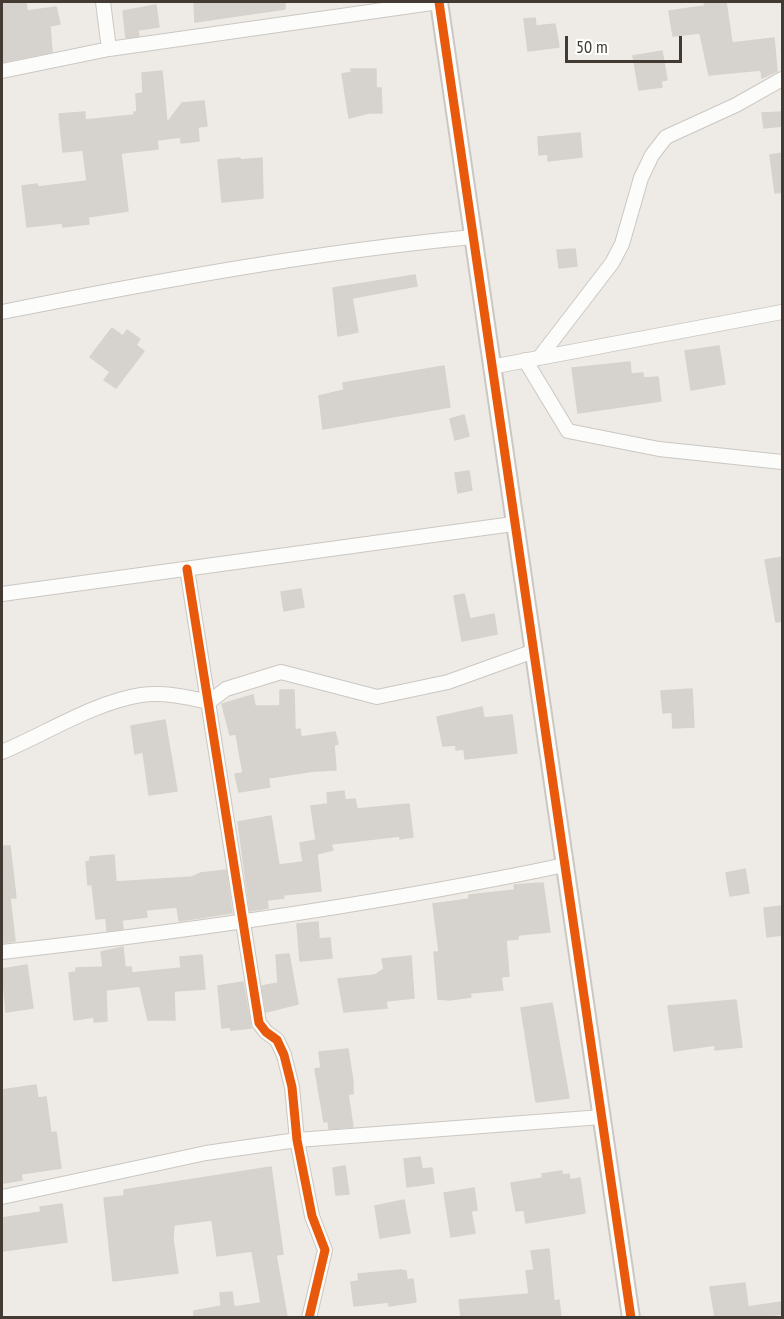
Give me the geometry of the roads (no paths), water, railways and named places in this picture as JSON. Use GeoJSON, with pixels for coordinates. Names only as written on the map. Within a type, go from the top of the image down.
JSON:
{"type":"FeatureCollection","features":[{"type":"Feature","properties":{"kind":"street"},"geometry":{"type":"LineString","coordinates":[[103,2],[109,49]]}},
{"type":"Feature","properties":{"kind":"street"},"geometry":{"type":"LineString","coordinates":[[2,71],[109,49],[439,2],[513,524],[534,651],[631,1317]]}},
{"type":"Feature","properties":{"kind":"street"},"geometry":{"type":"LineString","coordinates":[[532,359],[612,263],[622,244],[641,178],[652,154],[666,137],[736,105],[783,79]]}},
{"type":"Feature","properties":{"kind":"street"},"geometry":{"type":"LineString","coordinates":[[2,312],[106,291],[368,247],[472,237]]}},
{"type":"Feature","properties":{"kind":"street"},"geometry":{"type":"LineString","coordinates":[[491,367],[783,312]]}},
{"type":"Feature","properties":{"kind":"street"},"geometry":{"type":"LineString","coordinates":[[532,359],[568,431],[659,449],[783,462]]}},
{"type":"Feature","properties":{"kind":"street"},"geometry":{"type":"LineString","coordinates":[[2,594],[513,524]]}},
{"type":"Feature","properties":{"kind":"street"},"geometry":{"type":"LineString","coordinates":[[187,569],[259,1023],[277,1040],[284,1055],[292,1087],[297,1140],[312,1216],[325,1250],[309,1317]]}},
{"type":"Feature","properties":{"kind":"street"},"geometry":{"type":"LineString","coordinates":[[2,752],[115,701],[143,695],[177,695],[209,702],[226,689],[281,672],[377,696],[448,682],[534,651]]}},
{"type":"Feature","properties":{"kind":"street"},"geometry":{"type":"LineString","coordinates":[[2,952],[244,922],[445,890],[565,865]]}},
{"type":"Feature","properties":{"kind":"street"},"geometry":{"type":"LineString","coordinates":[[2,1197],[206,1153],[297,1140],[602,1117]]}}]}
